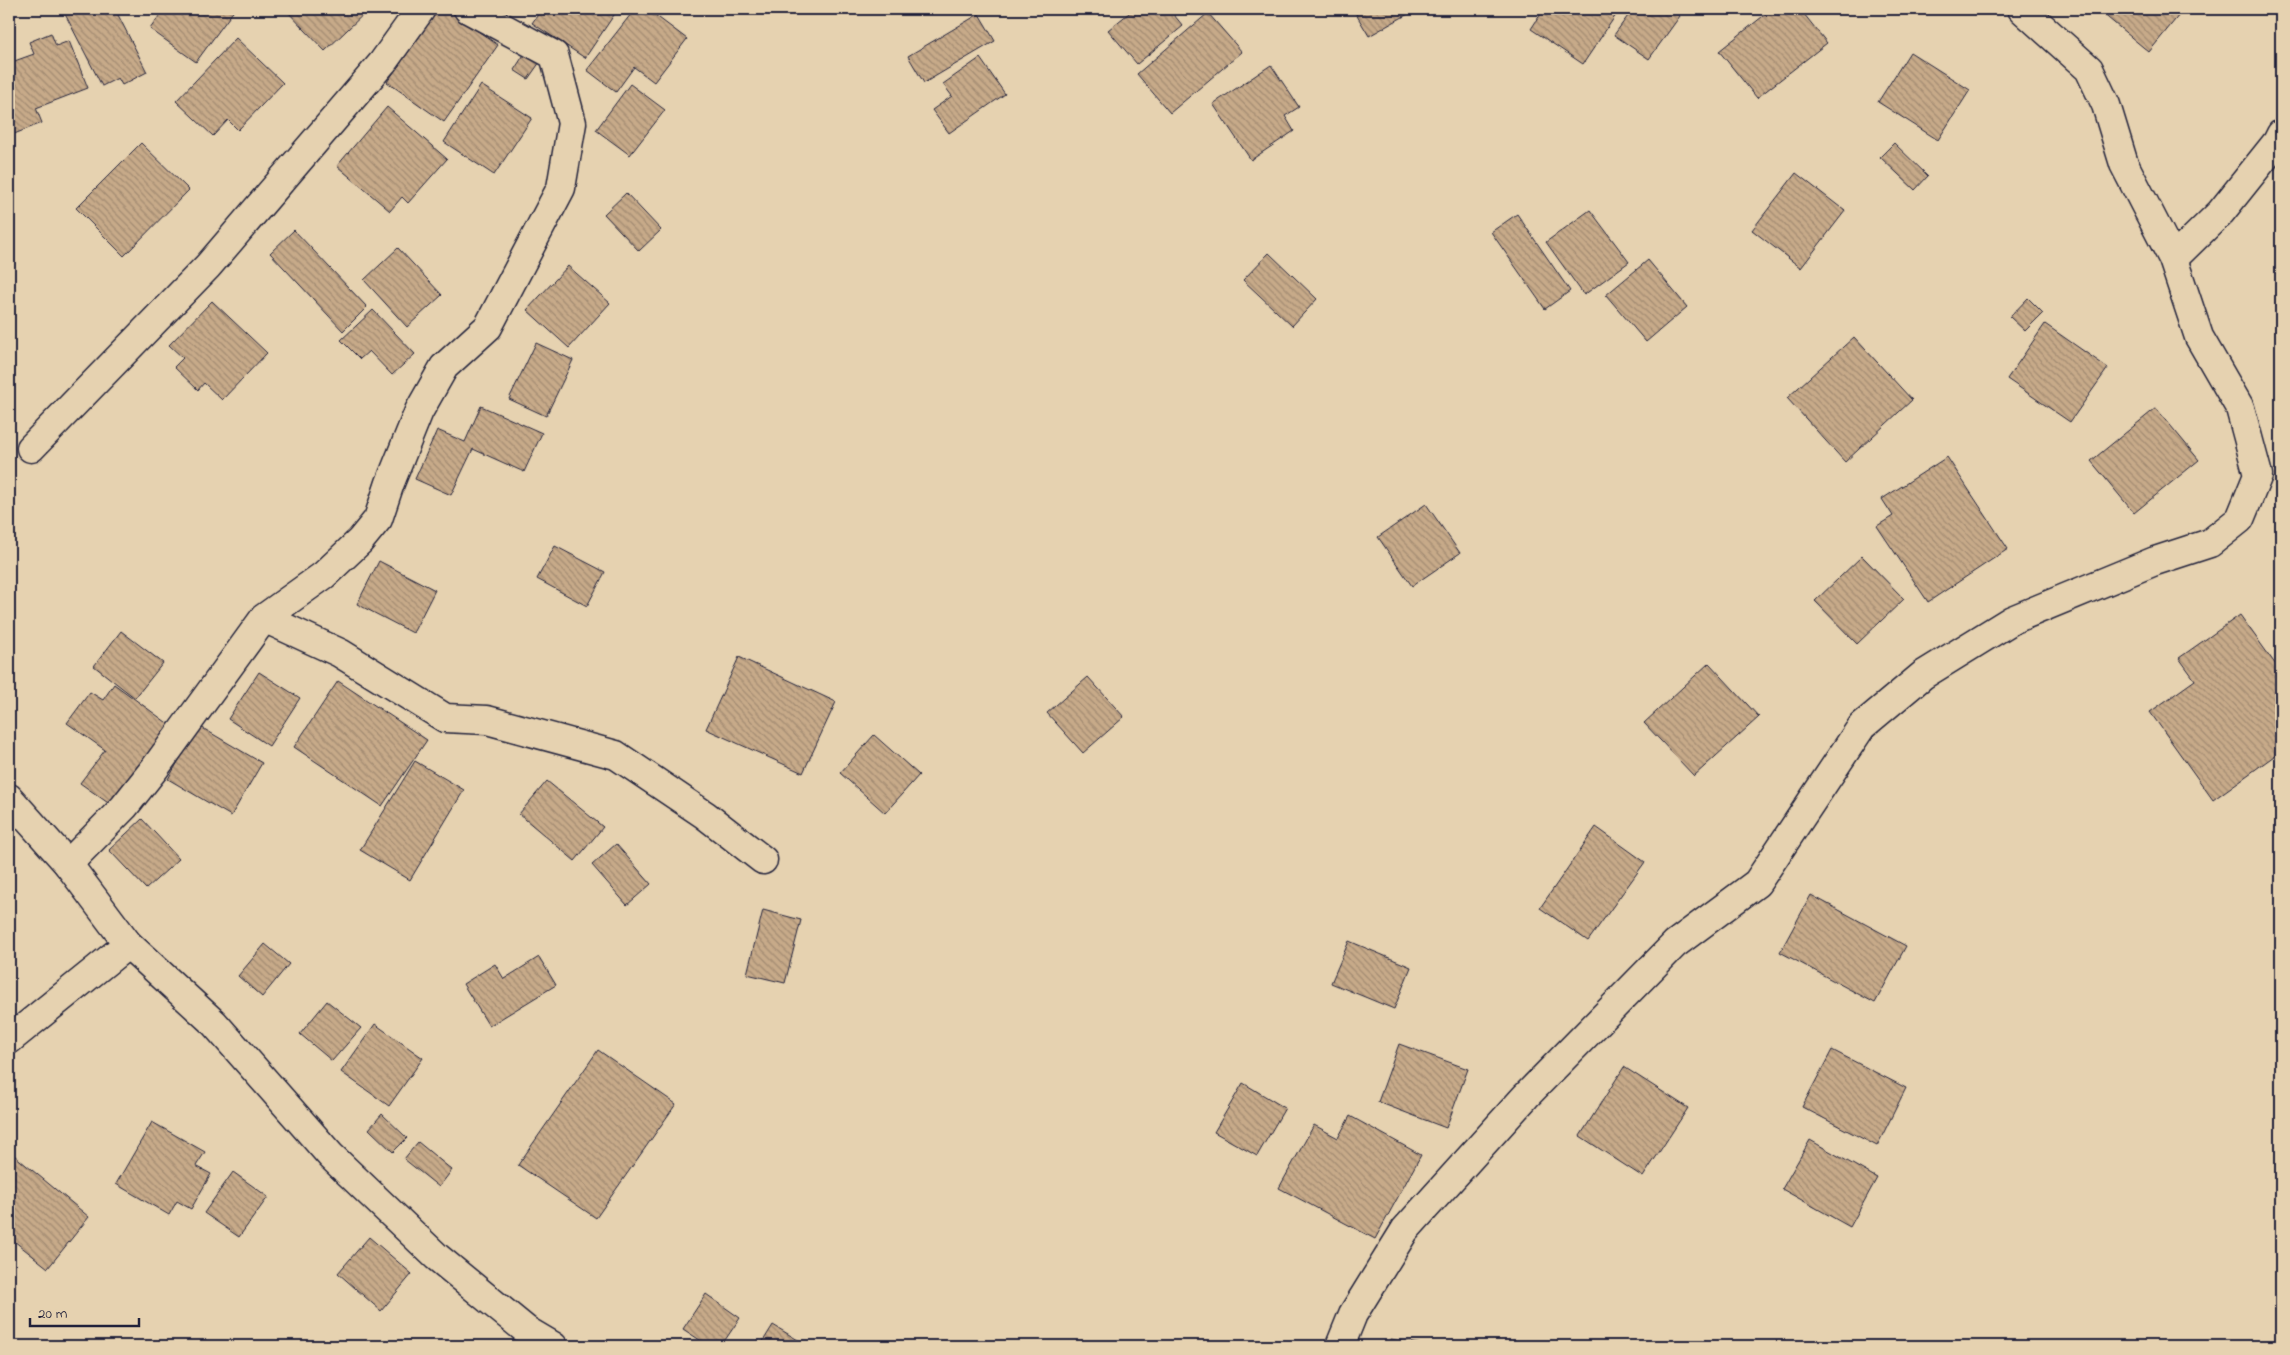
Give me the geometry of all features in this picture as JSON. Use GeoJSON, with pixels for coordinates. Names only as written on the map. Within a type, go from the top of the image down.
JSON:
{"type":"FeatureCollection","features":[{"type":"Feature","properties":{"kind":"street"},"geometry":{"type":"LineString","coordinates":[[31,448],[208,266],[383,62],[421,9]]}},
{"type":"Feature","properties":{"kind":"street"},"geometry":{"type":"LineString","coordinates":[[68,864],[124,807],[155,768],[264,618],[324,575],[360,542],[378,519],[390,483],[419,411],[444,367],[488,326],[561,188],[572,123],[554,55],[468,9]]}},
{"type":"Feature","properties":{"kind":"street"},"geometry":{"type":"LineString","coordinates":[[1340,1346],[1353,1314],[1405,1230],[1526,1096],[1675,944],[1757,882],[1862,726],[1923,675],[2012,620],[2155,561],[2210,543],[2240,519],[2258,475],[2240,408],[2199,337],[2173,259],[2124,164],[2106,105],[2089,69],[2022,9]]}},
{"type":"Feature","properties":{"kind":"street"},"geometry":{"type":"LineString","coordinates":[[2173,259],[2221,212],[2277,142],[2281,134]]}},
{"type":"Feature","properties":{"kind":"street"},"geometry":{"type":"LineString","coordinates":[[264,618],[340,653],[445,718],[487,720],[616,755],[704,815],[763,860]]}},
{"type":"Feature","properties":{"kind":"street"},"geometry":{"type":"LineString","coordinates":[[9,798],[68,864],[128,944],[214,1023],[338,1163],[438,1257],[526,1330],[553,1346]]}},
{"type":"Feature","properties":{"kind":"street"},"geometry":{"type":"LineString","coordinates":[[9,1040],[128,944]]}},
{"type":"Feature","properties":{"kind":"building"},"geometry":{"type":"Polygon","coordinates":[[[75,9],[115,9],[147,72],[122,85],[118,78],[102,86],[65,14],[75,9]]]}},
{"type":"Feature","properties":{"kind":"building"},"geometry":{"type":"Polygon","coordinates":[[[164,9],[235,9],[196,62],[150,29],[164,9]]]}},
{"type":"Feature","properties":{"kind":"building"},"geometry":{"type":"Polygon","coordinates":[[[285,9],[369,9],[325,51],[285,9]]]}},
{"type":"Feature","properties":{"kind":"building"},"geometry":{"type":"Polygon","coordinates":[[[439,9],[446,9],[498,45],[444,122],[387,82],[439,9]]]}},
{"type":"Feature","properties":{"kind":"building"},"geometry":{"type":"Polygon","coordinates":[[[542,9],[618,9],[585,58],[532,23],[542,9]]]}},
{"type":"Feature","properties":{"kind":"building"},"geometry":{"type":"Polygon","coordinates":[[[635,9],[647,9],[687,39],[654,82],[634,67],[616,92],[587,70],[635,9]]]}},
{"type":"Feature","properties":{"kind":"building"},"geometry":{"type":"Polygon","coordinates":[[[1134,9],[1154,9],[1158,14],[1165,9],[1169,9],[1183,26],[1137,64],[1108,30],[1134,9]]]}},
{"type":"Feature","properties":{"kind":"building"},"geometry":{"type":"Polygon","coordinates":[[[1353,9],[1417,9],[1369,36],[1353,9]]]}},
{"type":"Feature","properties":{"kind":"building"},"geometry":{"type":"Polygon","coordinates":[[[1544,9],[1620,9],[1583,64],[1531,29],[1544,9]]]}},
{"type":"Feature","properties":{"kind":"building"},"geometry":{"type":"Polygon","coordinates":[[[1633,9],[1669,9],[1680,16],[1649,59],[1614,35],[1633,9]]]}},
{"type":"Feature","properties":{"kind":"building"},"geometry":{"type":"Polygon","coordinates":[[[1772,9],[1800,9],[1827,43],[1757,98],[1719,51],[1772,9]]]}},
{"type":"Feature","properties":{"kind":"building"},"geometry":{"type":"Polygon","coordinates":[[[2106,9],[2184,9],[2149,52],[2102,13],[2106,9]]]}},
{"type":"Feature","properties":{"kind":"building"},"geometry":{"type":"Polygon","coordinates":[[[1208,13],[1242,52],[1170,113],[1137,74],[1208,13]]]}},
{"type":"Feature","properties":{"kind":"building"},"geometry":{"type":"Polygon","coordinates":[[[979,14],[995,41],[924,83],[908,56],[979,14]]]}},
{"type":"Feature","properties":{"kind":"building"},"geometry":{"type":"Polygon","coordinates":[[[51,33],[56,46],[69,41],[88,88],[36,108],[42,123],[9,136],[9,63],[34,54],[29,42],[51,33]]]}},
{"type":"Feature","properties":{"kind":"building"},"geometry":{"type":"Polygon","coordinates":[[[236,38],[283,83],[238,130],[228,120],[213,136],[176,101],[236,38]]]}},
{"type":"Feature","properties":{"kind":"building"},"geometry":{"type":"Polygon","coordinates":[[[1910,52],[1970,90],[1938,140],[1878,102],[1910,52]]]}},
{"type":"Feature","properties":{"kind":"building"},"geometry":{"type":"Polygon","coordinates":[[[525,53],[540,62],[528,79],[514,70],[525,53]]]}},
{"type":"Feature","properties":{"kind":"building"},"geometry":{"type":"Polygon","coordinates":[[[980,58],[1005,94],[949,133],[932,110],[952,96],[943,84],[980,58]]]}},
{"type":"Feature","properties":{"kind":"building"},"geometry":{"type":"Polygon","coordinates":[[[1271,65],[1299,107],[1285,116],[1294,131],[1251,160],[1213,104],[1271,65]]]}},
{"type":"Feature","properties":{"kind":"building"},"geometry":{"type":"Polygon","coordinates":[[[630,84],[665,110],[630,155],[596,130],[630,84]]]}},
{"type":"Feature","properties":{"kind":"building"},"geometry":{"type":"Polygon","coordinates":[[[481,85],[532,118],[494,175],[444,142],[481,85]]]}},
{"type":"Feature","properties":{"kind":"building"},"geometry":{"type":"Polygon","coordinates":[[[387,107],[447,159],[408,203],[402,197],[390,211],[337,166],[387,107]]]}},
{"type":"Feature","properties":{"kind":"building"},"geometry":{"type":"Polygon","coordinates":[[[141,143],[189,190],[124,256],[76,208],[141,143]]]}},
{"type":"Feature","properties":{"kind":"building"},"geometry":{"type":"Polygon","coordinates":[[[1894,143],[1928,176],[1915,190],[1880,157],[1894,143]]]}},
{"type":"Feature","properties":{"kind":"building"},"geometry":{"type":"Polygon","coordinates":[[[1796,173],[1845,211],[1801,268],[1752,230],[1796,173]]]}},
{"type":"Feature","properties":{"kind":"building"},"geometry":{"type":"Polygon","coordinates":[[[626,193],[661,230],[639,251],[604,214],[626,193]]]}},
{"type":"Feature","properties":{"kind":"building"},"geometry":{"type":"Polygon","coordinates":[[[1590,210],[1629,262],[1584,295],[1546,242],[1590,210]]]}},
{"type":"Feature","properties":{"kind":"building"},"geometry":{"type":"Polygon","coordinates":[[[1517,214],[1570,291],[1545,309],[1491,232],[1517,214]]]}},
{"type":"Feature","properties":{"kind":"building"},"geometry":{"type":"Polygon","coordinates":[[[294,230],[367,307],[343,331],[270,253],[294,230]]]}},
{"type":"Feature","properties":{"kind":"building"},"geometry":{"type":"Polygon","coordinates":[[[398,248],[442,295],[407,327],[364,280],[398,248]]]}},
{"type":"Feature","properties":{"kind":"building"},"geometry":{"type":"Polygon","coordinates":[[[1269,253],[1317,299],[1292,326],[1243,280],[1269,253]]]}},
{"type":"Feature","properties":{"kind":"building"},"geometry":{"type":"Polygon","coordinates":[[[1648,260],[1687,307],[1646,342],[1606,295],[1648,260]]]}},
{"type":"Feature","properties":{"kind":"building"},"geometry":{"type":"Polygon","coordinates":[[[568,266],[610,303],[569,348],[527,310],[568,266]]]}},
{"type":"Feature","properties":{"kind":"building"},"geometry":{"type":"Polygon","coordinates":[[[2028,298],[2043,313],[2025,331],[2010,317],[2028,298]]]}},
{"type":"Feature","properties":{"kind":"building"},"geometry":{"type":"Polygon","coordinates":[[[212,301],[267,353],[222,400],[204,383],[198,390],[174,367],[183,358],[169,345],[212,301]]]}},
{"type":"Feature","properties":{"kind":"building"},"geometry":{"type":"Polygon","coordinates":[[[373,310],[415,354],[392,375],[369,351],[360,359],[341,340],[373,310]]]}},
{"type":"Feature","properties":{"kind":"building"},"geometry":{"type":"Polygon","coordinates":[[[2045,324],[2108,368],[2070,422],[2007,379],[2045,324]]]}},
{"type":"Feature","properties":{"kind":"building"},"geometry":{"type":"Polygon","coordinates":[[[1854,337],[1912,400],[1845,462],[1787,398],[1854,337]]]}},
{"type":"Feature","properties":{"kind":"building"},"geometry":{"type":"Polygon","coordinates":[[[536,343],[573,360],[546,416],[509,399],[536,343]]]}},
{"type":"Feature","properties":{"kind":"building"},"geometry":{"type":"Polygon","coordinates":[[[481,406],[542,433],[524,472],[473,449],[451,495],[415,479],[437,430],[465,442],[481,406]]]}},
{"type":"Feature","properties":{"kind":"building"},"geometry":{"type":"Polygon","coordinates":[[[2156,408],[2199,460],[2134,513],[2091,461],[2156,408]]]}},
{"type":"Feature","properties":{"kind":"building"},"geometry":{"type":"Polygon","coordinates":[[[1947,457],[2008,549],[1928,602],[1877,526],[1893,516],[1882,499],[1947,457]]]}},
{"type":"Feature","properties":{"kind":"building"},"geometry":{"type":"Polygon","coordinates":[[[1426,504],[1460,553],[1412,586],[1378,537],[1426,504]]]}},
{"type":"Feature","properties":{"kind":"building"},"geometry":{"type":"Polygon","coordinates":[[[555,546],[605,572],[587,606],[537,579],[555,546]]]}},
{"type":"Feature","properties":{"kind":"building"},"geometry":{"type":"Polygon","coordinates":[[[1862,556],[1904,599],[1857,644],[1815,601],[1862,556]]]}},
{"type":"Feature","properties":{"kind":"building"},"geometry":{"type":"Polygon","coordinates":[[[379,561],[435,590],[413,633],[357,604],[379,561]]]}},
{"type":"Feature","properties":{"kind":"building"},"geometry":{"type":"Polygon","coordinates":[[[2240,615],[2281,672],[2281,751],[2213,800],[2150,712],[2195,680],[2179,658],[2240,615]]]}},
{"type":"Feature","properties":{"kind":"building"},"geometry":{"type":"Polygon","coordinates":[[[121,631],[163,663],[135,698],[94,666],[121,631]]]}},
{"type":"Feature","properties":{"kind":"building"},"geometry":{"type":"Polygon","coordinates":[[[739,657],[836,702],[803,773],[706,729],[739,657]]]}},
{"type":"Feature","properties":{"kind":"building"},"geometry":{"type":"Polygon","coordinates":[[[1709,663],[1759,717],[1694,776],[1644,723],[1709,663]]]}},
{"type":"Feature","properties":{"kind":"building"},"geometry":{"type":"Polygon","coordinates":[[[259,672],[300,698],[269,746],[228,719],[259,672]]]}},
{"type":"Feature","properties":{"kind":"building"},"geometry":{"type":"Polygon","coordinates":[[[1088,677],[1124,717],[1083,753],[1047,713],[1088,677]]]}},
{"type":"Feature","properties":{"kind":"building"},"geometry":{"type":"Polygon","coordinates":[[[338,681],[427,740],[382,806],[294,747],[338,681]]]}},
{"type":"Feature","properties":{"kind":"building"},"geometry":{"type":"Polygon","coordinates":[[[114,684],[170,725],[111,805],[80,783],[105,750],[67,723],[90,692],[103,700],[114,684]]]}},
{"type":"Feature","properties":{"kind":"building"},"geometry":{"type":"Polygon","coordinates":[[[199,726],[262,763],[231,816],[168,779],[199,726]]]}},
{"type":"Feature","properties":{"kind":"building"},"geometry":{"type":"Polygon","coordinates":[[[874,735],[919,775],[885,813],[840,773],[874,735]]]}},
{"type":"Feature","properties":{"kind":"building"},"geometry":{"type":"Polygon","coordinates":[[[415,761],[464,790],[410,880],[360,850],[415,761]]]}},
{"type":"Feature","properties":{"kind":"building"},"geometry":{"type":"Polygon","coordinates":[[[547,781],[603,827],[575,861],[519,814],[547,781]]]}},
{"type":"Feature","properties":{"kind":"building"},"geometry":{"type":"Polygon","coordinates":[[[142,819],[179,859],[146,889],[109,850],[142,819]]]}},
{"type":"Feature","properties":{"kind":"building"},"geometry":{"type":"Polygon","coordinates":[[[1596,827],[1645,862],[1588,941],[1540,908],[1596,827]]]}},
{"type":"Feature","properties":{"kind":"building"},"geometry":{"type":"Polygon","coordinates":[[[616,844],[651,884],[627,905],[592,865],[616,844]]]}},
{"type":"Feature","properties":{"kind":"building"},"geometry":{"type":"Polygon","coordinates":[[[1811,895],[1906,946],[1875,1003],[1780,952],[1811,895]]]}},
{"type":"Feature","properties":{"kind":"building"},"geometry":{"type":"Polygon","coordinates":[[[763,910],[801,920],[785,983],[747,974],[763,910]]]}},
{"type":"Feature","properties":{"kind":"building"},"geometry":{"type":"Polygon","coordinates":[[[1349,941],[1411,967],[1394,1009],[1331,983],[1349,941]]]}},
{"type":"Feature","properties":{"kind":"building"},"geometry":{"type":"Polygon","coordinates":[[[265,944],[289,964],[262,997],[238,976],[265,944]]]}},
{"type":"Feature","properties":{"kind":"building"},"geometry":{"type":"Polygon","coordinates":[[[539,957],[556,985],[489,1026],[463,984],[495,964],[504,979],[539,957]]]}},
{"type":"Feature","properties":{"kind":"building"},"geometry":{"type":"Polygon","coordinates":[[[327,1001],[361,1028],[332,1061],[300,1034],[327,1001]]]}},
{"type":"Feature","properties":{"kind":"building"},"geometry":{"type":"Polygon","coordinates":[[[375,1024],[423,1058],[389,1106],[341,1072],[375,1024]]]}},
{"type":"Feature","properties":{"kind":"building"},"geometry":{"type":"Polygon","coordinates":[[[1399,1044],[1468,1069],[1446,1128],[1378,1102],[1399,1044]]]}},
{"type":"Feature","properties":{"kind":"building"},"geometry":{"type":"Polygon","coordinates":[[[598,1050],[676,1104],[596,1218],[518,1165],[598,1050]]]}},
{"type":"Feature","properties":{"kind":"building"},"geometry":{"type":"Polygon","coordinates":[[[1832,1050],[1906,1088],[1877,1146],[1802,1107],[1832,1050]]]}},
{"type":"Feature","properties":{"kind":"building"},"geometry":{"type":"Polygon","coordinates":[[[1624,1067],[1688,1108],[1643,1177],[1580,1136],[1624,1067]]]}},
{"type":"Feature","properties":{"kind":"building"},"geometry":{"type":"Polygon","coordinates":[[[1243,1083],[1285,1108],[1257,1156],[1214,1132],[1243,1083]]]}},
{"type":"Feature","properties":{"kind":"building"},"geometry":{"type":"Polygon","coordinates":[[[382,1114],[407,1138],[393,1152],[369,1129],[382,1114]]]}},
{"type":"Feature","properties":{"kind":"building"},"geometry":{"type":"Polygon","coordinates":[[[1350,1116],[1421,1155],[1375,1239],[1279,1188],[1314,1125],[1338,1138],[1350,1116]]]}},
{"type":"Feature","properties":{"kind":"building"},"geometry":{"type":"Polygon","coordinates":[[[152,1122],[205,1152],[196,1166],[211,1174],[191,1209],[177,1201],[169,1215],[116,1184],[152,1122]]]}},
{"type":"Feature","properties":{"kind":"building"},"geometry":{"type":"Polygon","coordinates":[[[1810,1140],[1877,1178],[1850,1227],[1782,1189],[1810,1140]]]}},
{"type":"Feature","properties":{"kind":"building"},"geometry":{"type":"Polygon","coordinates":[[[418,1142],[452,1170],[439,1187],[404,1159],[418,1142]]]}},
{"type":"Feature","properties":{"kind":"building"},"geometry":{"type":"Polygon","coordinates":[[[9,1151],[89,1217],[48,1268],[9,1237],[9,1151]]]}},
{"type":"Feature","properties":{"kind":"building"},"geometry":{"type":"Polygon","coordinates":[[[233,1172],[268,1197],[239,1237],[204,1213],[233,1172]]]}},
{"type":"Feature","properties":{"kind":"building"},"geometry":{"type":"Polygon","coordinates":[[[369,1237],[412,1274],[381,1311],[338,1273],[369,1237]]]}},
{"type":"Feature","properties":{"kind":"building"},"geometry":{"type":"Polygon","coordinates":[[[706,1294],[740,1318],[721,1346],[709,1346],[683,1329],[706,1294]]]}},
{"type":"Feature","properties":{"kind":"building"},"geometry":{"type":"Polygon","coordinates":[[[773,1325],[808,1346],[760,1346],[773,1325]]]}},
{"type":"Feature","properties":{"kind":"building"},"geometry":{"type":"Polygon","coordinates":[[[1391,1339],[1428,1346],[1390,1346],[1391,1339]]]}}]}
